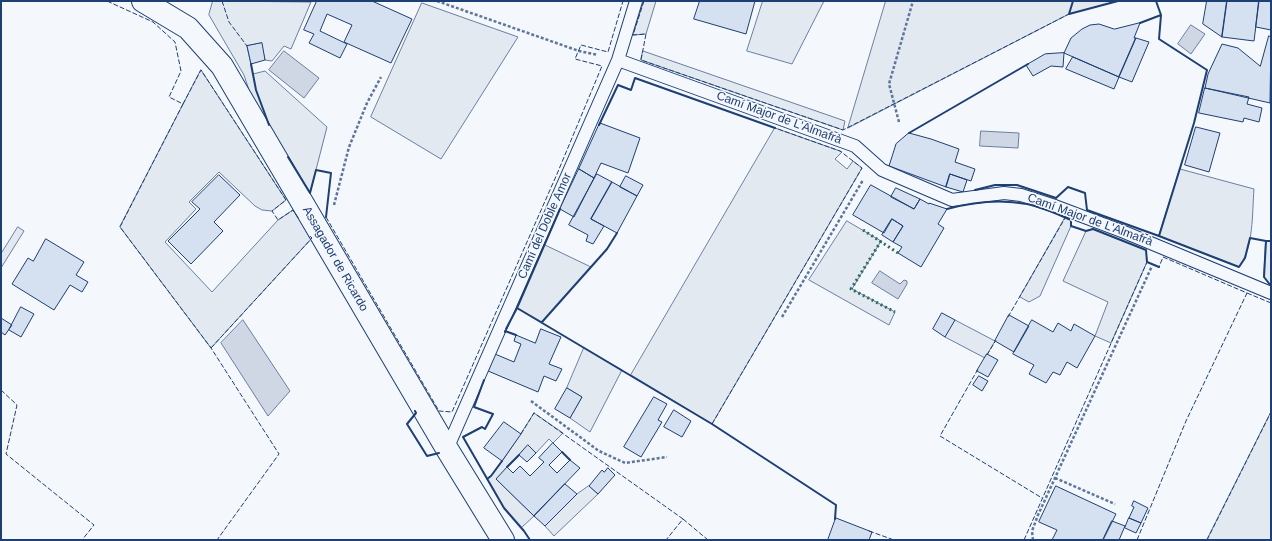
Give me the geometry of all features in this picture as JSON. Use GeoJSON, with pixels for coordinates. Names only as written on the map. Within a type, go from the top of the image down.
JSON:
{"type":"FeatureCollection","features":[{"type":"Feature","properties":{"kind":"street","name":"Assagador de Ricardo"},"geometry":{"type":"LineString","coordinates":[[143,1],[188,28],[222,66],[447,450],[503,540]]}},
{"type":"Feature","properties":{"kind":"lane","name":"Camí del Doble Amor"},"geometry":{"type":"LineString","coordinates":[[447,450],[618,60],[636,1]]}},
{"type":"Feature","properties":{"kind":"lane","name":"Camí Major de L'Almafrà"},"geometry":{"type":"LineString","coordinates":[[618,60],[855,146],[882,170],[952,200],[1004,193],[1020,195],[1055,206],[1160,246],[1271,293]]}},
{"type":"Feature","properties":{"kind":"path"},"geometry":{"type":"LineString","coordinates":[[437,1],[579,51],[618,60]]}},
{"type":"Feature","properties":{"kind":"path"},"geometry":{"type":"LineString","coordinates":[[899,122],[889,84],[913,1]]}},
{"type":"Feature","properties":{"kind":"path"},"geometry":{"type":"LineString","coordinates":[[320,233],[331,227],[333,206],[349,147],[367,103],[381,77]]}},
{"type":"Feature","properties":{"kind":"path"},"geometry":{"type":"LineString","coordinates":[[782,317],[874,162]]}},
{"type":"Feature","properties":{"kind":"path"},"geometry":{"type":"LineString","coordinates":[[1033,540],[1032,531],[1160,246]]}},
{"type":"Feature","properties":{"kind":"path"},"geometry":{"type":"LineString","coordinates":[[531,401],[600,451],[625,463],[667,457]]}},
{"type":"Feature","properties":{"kind":"path"},"geometry":{"type":"LineString","coordinates":[[1055,478],[1115,504]]}},
{"type":"Feature","properties":{"kind":"shaded area"},"geometry":{"type":"Polygon","coordinates":[[[213,1],[311,2],[291,49],[284,46],[272,61],[265,60],[261,43],[247,46],[253,74],[265,71],[327,127],[310,193],[252,99],[244,75],[209,15],[213,1]]]}},
{"type":"Feature","properties":{"kind":"shaded area"},"geometry":{"type":"Polygon","coordinates":[[[644,1],[656,1],[646,34],[633,35],[644,1]]]}},
{"type":"Feature","properties":{"kind":"shaded area"},"geometry":{"type":"Polygon","coordinates":[[[763,1],[824,1],[792,64],[747,51],[763,1]]]}},
{"type":"Feature","properties":{"kind":"shaded area"},"geometry":{"type":"Polygon","coordinates":[[[886,1],[1118,1],[1069,14],[848,128],[886,1]]]}},
{"type":"Feature","properties":{"kind":"shaded area"},"geometry":{"type":"Polygon","coordinates":[[[422,3],[518,37],[441,159],[371,117],[422,3]]]}},
{"type":"Feature","properties":{"kind":"shaded area"},"geometry":{"type":"Polygon","coordinates":[[[1191,25],[1205,34],[1191,54],[1178,44],[1191,25]]]}},
{"type":"Feature","properties":{"kind":"shaded area"},"geometry":{"type":"Polygon","coordinates":[[[284,51],[319,78],[304,98],[269,70],[284,51]]]}},
{"type":"Feature","properties":{"kind":"shaded area"},"geometry":{"type":"Polygon","coordinates":[[[643,51],[845,121],[843,130],[641,60],[643,51]]]}},
{"type":"Feature","properties":{"kind":"shaded area"},"geometry":{"type":"Polygon","coordinates":[[[201,70],[286,200],[272,211],[262,210],[255,206],[219,172],[189,202],[196,209],[165,242],[212,292],[278,220],[293,210],[312,238],[211,348],[120,227],[201,70]]]}},
{"type":"Feature","properties":{"kind":"shaded area"},"geometry":{"type":"Polygon","coordinates":[[[775,128],[842,152],[835,159],[847,169],[853,161],[862,168],[712,424],[631,375],[775,128]]]}},
{"type":"Feature","properties":{"kind":"shaded area"},"geometry":{"type":"Polygon","coordinates":[[[981,131],[1019,133],[1018,148],[980,146],[981,131]]]}},
{"type":"Feature","properties":{"kind":"shaded area"},"geometry":{"type":"Polygon","coordinates":[[[1180,169],[1254,189],[1250,240],[1244,259],[1239,267],[1159,236],[1180,169]]]}},
{"type":"Feature","properties":{"kind":"shaded area"},"geometry":{"type":"Polygon","coordinates":[[[1065,218],[1071,220],[1071,226],[1040,296],[1029,302],[1020,297],[1065,218]]]}},
{"type":"Feature","properties":{"kind":"shaded area"},"geometry":{"type":"Polygon","coordinates":[[[847,221],[881,241],[852,289],[895,312],[889,325],[809,280],[847,221]]]}},
{"type":"Feature","properties":{"kind":"shaded area"},"geometry":{"type":"Polygon","coordinates":[[[18,227],[24,231],[1,268],[1,254],[18,227]]]}},
{"type":"Feature","properties":{"kind":"shaded area"},"geometry":{"type":"Polygon","coordinates":[[[1093,229],[1146,250],[1147,262],[1111,343],[1095,336],[1108,302],[1063,281],[1086,231],[1093,229]]]}},
{"type":"Feature","properties":{"kind":"shaded area"},"geometry":{"type":"Polygon","coordinates":[[[1266,241],[1271,241],[1271,286],[1264,277],[1266,241]]]}},
{"type":"Feature","properties":{"kind":"shaded area"},"geometry":{"type":"Polygon","coordinates":[[[545,245],[591,267],[542,322],[517,308],[545,245]]]}},
{"type":"Feature","properties":{"kind":"shaded area"},"geometry":{"type":"Polygon","coordinates":[[[880,271],[900,284],[904,280],[907,281],[907,284],[898,299],[872,283],[880,271]]]}},
{"type":"Feature","properties":{"kind":"shaded area"},"geometry":{"type":"Polygon","coordinates":[[[243,320],[290,391],[268,416],[221,343],[243,320]]]}},
{"type":"Feature","properties":{"kind":"shaded area"},"geometry":{"type":"Polygon","coordinates":[[[955,320],[995,341],[985,358],[945,337],[955,320]]]}},
{"type":"Feature","properties":{"kind":"shaded area"},"geometry":{"type":"Polygon","coordinates":[[[584,348],[622,370],[590,432],[570,418],[582,397],[567,388],[584,348]]]}},
{"type":"Feature","properties":{"kind":"shaded area"},"geometry":{"type":"Polygon","coordinates":[[[1271,412],[1271,540],[1207,540],[1271,412]]]}},
{"type":"Feature","properties":{"kind":"shaded area"},"geometry":{"type":"Polygon","coordinates":[[[534,413],[563,433],[553,443],[549,439],[536,453],[528,446],[496,479],[534,516],[521,528],[504,508],[487,479],[503,460],[534,413]]]}},
{"type":"Feature","properties":{"kind":"shaded area"},"geometry":{"type":"Polygon","coordinates":[[[589,486],[598,494],[554,536],[545,526],[577,494],[589,486]]]}},
{"type":"Feature","properties":{"kind":"building"},"geometry":{"type":"Polygon","coordinates":[[[317,1],[372,1],[412,19],[391,63],[344,42],[352,25],[327,14],[320,31],[347,44],[340,58],[309,43],[314,34],[304,30],[317,1]]]}},
{"type":"Feature","properties":{"kind":"building"},"geometry":{"type":"Polygon","coordinates":[[[700,1],[755,1],[746,34],[694,19],[700,1]]]}},
{"type":"Feature","properties":{"kind":"building"},"geometry":{"type":"Polygon","coordinates":[[[1207,1],[1227,1],[1222,37],[1203,24],[1207,1]]]}},
{"type":"Feature","properties":{"kind":"building"},"geometry":{"type":"Polygon","coordinates":[[[1227,1],[1259,1],[1254,41],[1222,37],[1227,1]]]}},
{"type":"Feature","properties":{"kind":"building"},"geometry":{"type":"Polygon","coordinates":[[[1259,1],[1271,1],[1271,30],[1256,27],[1259,1]]]}},
{"type":"Feature","properties":{"kind":"building"},"geometry":{"type":"Polygon","coordinates":[[[1140,23],[1134,38],[1136,38],[1119,77],[1064,53],[1071,38],[1082,29],[1090,25],[1099,24],[1114,29],[1140,23]]]}},
{"type":"Feature","properties":{"kind":"building"},"geometry":{"type":"Polygon","coordinates":[[[1269,36],[1271,37],[1270,103],[1205,88],[1208,74],[1222,44],[1238,48],[1260,66],[1269,36]]]}},
{"type":"Feature","properties":{"kind":"building"},"geometry":{"type":"Polygon","coordinates":[[[1136,38],[1149,42],[1132,82],[1119,77],[1136,38]]]}},
{"type":"Feature","properties":{"kind":"building"},"geometry":{"type":"Polygon","coordinates":[[[262,43],[265,60],[251,64],[247,46],[262,43]]]}},
{"type":"Feature","properties":{"kind":"building"},"geometry":{"type":"Polygon","coordinates":[[[1064,53],[1063,67],[1051,66],[1033,76],[1026,65],[1045,54],[1064,53]]]}},
{"type":"Feature","properties":{"kind":"building"},"geometry":{"type":"Polygon","coordinates":[[[1073,57],[1119,77],[1114,89],[1066,69],[1073,57]]]}},
{"type":"Feature","properties":{"kind":"building"},"geometry":{"type":"Polygon","coordinates":[[[1205,88],[1249,97],[1247,104],[1262,108],[1259,122],[1244,118],[1243,122],[1199,113],[1205,88]]]}},
{"type":"Feature","properties":{"kind":"building"},"geometry":{"type":"Polygon","coordinates":[[[600,123],[640,138],[628,173],[601,163],[594,178],[579,169],[600,123]]]}},
{"type":"Feature","properties":{"kind":"building"},"geometry":{"type":"Polygon","coordinates":[[[1196,127],[1220,133],[1209,172],[1185,165],[1196,127]]]}},
{"type":"Feature","properties":{"kind":"building"},"geometry":{"type":"Polygon","coordinates":[[[909,133],[959,149],[955,162],[975,169],[971,181],[950,174],[946,187],[889,166],[896,144],[909,133]]]}},
{"type":"Feature","properties":{"kind":"building"},"geometry":{"type":"Polygon","coordinates":[[[579,169],[594,178],[574,217],[560,209],[579,169]]]}},
{"type":"Feature","properties":{"kind":"building"},"geometry":{"type":"Polygon","coordinates":[[[597,174],[612,182],[591,219],[604,226],[593,244],[586,241],[588,235],[569,225],[597,174]]]}},
{"type":"Feature","properties":{"kind":"building"},"geometry":{"type":"Polygon","coordinates":[[[950,174],[967,180],[963,192],[946,187],[950,174]]]}},
{"type":"Feature","properties":{"kind":"building"},"geometry":{"type":"Polygon","coordinates":[[[219,175],[240,195],[214,222],[223,231],[191,264],[168,241],[200,209],[192,202],[219,175]]]}},
{"type":"Feature","properties":{"kind":"building"},"geometry":{"type":"Polygon","coordinates":[[[626,176],[643,185],[637,196],[620,187],[626,176]]]}},
{"type":"Feature","properties":{"kind":"building"},"geometry":{"type":"Polygon","coordinates":[[[612,182],[637,196],[617,233],[591,219],[612,182]]]}},
{"type":"Feature","properties":{"kind":"building"},"geometry":{"type":"Polygon","coordinates":[[[871,185],[914,209],[920,199],[929,204],[947,209],[938,224],[944,228],[921,267],[898,253],[902,247],[893,242],[903,226],[892,219],[884,233],[853,215],[871,185]]]}},
{"type":"Feature","properties":{"kind":"building"},"geometry":{"type":"Polygon","coordinates":[[[896,188],[920,199],[914,209],[891,197],[896,188]]]}},
{"type":"Feature","properties":{"kind":"building"},"geometry":{"type":"Polygon","coordinates":[[[892,219],[903,226],[893,242],[882,235],[892,219]]]}},
{"type":"Feature","properties":{"kind":"building"},"geometry":{"type":"Polygon","coordinates":[[[46,239],[84,262],[76,275],[88,282],[82,292],[70,285],[54,310],[12,284],[28,258],[33,261],[46,239]]]}},
{"type":"Feature","properties":{"kind":"building"},"geometry":{"type":"Polygon","coordinates":[[[21,307],[34,314],[21,337],[9,330],[21,307]]]}},
{"type":"Feature","properties":{"kind":"building"},"geometry":{"type":"Polygon","coordinates":[[[942,313],[955,320],[945,337],[933,329],[942,313]]]}},
{"type":"Feature","properties":{"kind":"building"},"geometry":{"type":"Polygon","coordinates":[[[1009,315],[1029,326],[1014,352],[995,341],[1009,315]]]}},
{"type":"Feature","properties":{"kind":"building"},"geometry":{"type":"Polygon","coordinates":[[[1,318],[12,325],[5,335],[1,332],[1,318]]]}},
{"type":"Feature","properties":{"kind":"building"},"geometry":{"type":"Polygon","coordinates":[[[1032,320],[1053,332],[1058,323],[1071,331],[1074,324],[1095,336],[1077,368],[1067,362],[1060,375],[1053,372],[1046,383],[1029,374],[1034,365],[1013,354],[1032,320]]]}},
{"type":"Feature","properties":{"kind":"building"},"geometry":{"type":"Polygon","coordinates":[[[541,329],[561,337],[549,364],[562,369],[556,381],[544,376],[538,392],[488,371],[495,354],[514,362],[521,344],[514,341],[516,335],[535,343],[541,329]]]}},
{"type":"Feature","properties":{"kind":"building"},"geometry":{"type":"Polygon","coordinates":[[[987,354],[998,360],[988,377],[977,371],[987,354]]]}},
{"type":"Feature","properties":{"kind":"building"},"geometry":{"type":"Polygon","coordinates":[[[979,376],[988,381],[982,391],[973,385],[979,376]]]}},
{"type":"Feature","properties":{"kind":"building"},"geometry":{"type":"Polygon","coordinates":[[[567,388],[582,397],[570,418],[555,409],[567,388]]]}},
{"type":"Feature","properties":{"kind":"building"},"geometry":{"type":"Polygon","coordinates":[[[654,397],[667,404],[658,420],[662,422],[641,457],[624,447],[654,397]]]}},
{"type":"Feature","properties":{"kind":"building"},"geometry":{"type":"Polygon","coordinates":[[[674,410],[691,421],[682,437],[664,427],[674,410]]]}},
{"type":"Feature","properties":{"kind":"building"},"geometry":{"type":"Polygon","coordinates":[[[504,422],[521,434],[502,461],[484,448],[504,422]]]}},
{"type":"Feature","properties":{"kind":"building"},"geometry":{"type":"Polygon","coordinates":[[[553,443],[562,452],[549,465],[557,473],[570,460],[580,468],[534,516],[496,479],[507,467],[513,473],[520,466],[530,476],[544,462],[539,458],[553,443]]]}},
{"type":"Feature","properties":{"kind":"building"},"geometry":{"type":"Polygon","coordinates":[[[528,445],[536,453],[527,462],[519,455],[528,445]]]}},
{"type":"Feature","properties":{"kind":"building"},"geometry":{"type":"Polygon","coordinates":[[[608,468],[615,475],[598,494],[589,486],[602,470],[604,472],[608,468]]]}},
{"type":"Feature","properties":{"kind":"building"},"geometry":{"type":"Polygon","coordinates":[[[565,484],[577,494],[545,526],[534,516],[565,484]]]}},
{"type":"Feature","properties":{"kind":"building"},"geometry":{"type":"Polygon","coordinates":[[[1056,486],[1116,514],[1103,540],[1052,540],[1057,530],[1039,522],[1056,486]]]}},
{"type":"Feature","properties":{"kind":"building"},"geometry":{"type":"Polygon","coordinates":[[[1134,501],[1148,508],[1141,523],[1129,518],[1134,507],[1132,506],[1134,501]]]}},
{"type":"Feature","properties":{"kind":"building"},"geometry":{"type":"Polygon","coordinates":[[[836,518],[872,532],[869,540],[828,540],[836,518]]]}},
{"type":"Feature","properties":{"kind":"building"},"geometry":{"type":"Polygon","coordinates":[[[1129,518],[1141,523],[1136,533],[1125,528],[1129,518]]]}},
{"type":"Feature","properties":{"kind":"building"},"geometry":{"type":"Polygon","coordinates":[[[1112,521],[1125,526],[1119,540],[1103,540],[1112,521]]]}},
{"type":"Feature","properties":{"kind":"hedge"},"geometry":{"type":"LineString","coordinates":[[863,230],[898,253]]}},
{"type":"Feature","properties":{"kind":"hedge"},"geometry":{"type":"LineString","coordinates":[[881,241],[851,289],[895,312]]}},
{"type":"Feature","properties":{"kind":"fence"},"geometry":{"type":"LineString","coordinates":[[107,1],[153,22],[175,42],[181,71],[169,97],[183,104],[120,227],[211,348],[279,454],[217,540]]}},
{"type":"Feature","properties":{"kind":"fence"},"geometry":{"type":"LineString","coordinates":[[222,1],[229,22],[247,46]]}},
{"type":"Feature","properties":{"kind":"fence"},"geometry":{"type":"LineString","coordinates":[[326,217],[439,411],[452,412],[557,174],[602,66],[575,59],[581,45],[608,52],[623,1]]}},
{"type":"Feature","properties":{"kind":"fence"},"geometry":{"type":"LineString","coordinates":[[644,1],[633,35],[646,34],[641,60],[843,130],[1069,14]]}},
{"type":"Feature","properties":{"kind":"fence"},"geometry":{"type":"LineString","coordinates":[[183,104],[201,70],[286,200],[272,211],[278,220],[293,210],[299,219]]}},
{"type":"Feature","properties":{"kind":"fence"},"geometry":{"type":"LineString","coordinates":[[712,424],[862,168],[840,151],[775,128]]}},
{"type":"Feature","properties":{"kind":"fence"},"geometry":{"type":"LineString","coordinates":[[1008,317],[1065,218]]}},
{"type":"Feature","properties":{"kind":"fence"},"geometry":{"type":"LineString","coordinates":[[211,348],[312,238],[310,236]]}},
{"type":"Feature","properties":{"kind":"fence"},"geometry":{"type":"LineString","coordinates":[[1137,540],[1186,421],[1247,293],[1163,257],[1159,267]]}},
{"type":"Feature","properties":{"kind":"fence"},"geometry":{"type":"LineString","coordinates":[[1024,540],[1147,262]]}},
{"type":"Feature","properties":{"kind":"fence"},"geometry":{"type":"LineString","coordinates":[[1247,293],[1271,303]]}},
{"type":"Feature","properties":{"kind":"fence"},"geometry":{"type":"LineString","coordinates":[[987,355],[996,340]]}},
{"type":"Feature","properties":{"kind":"fence"},"geometry":{"type":"LineString","coordinates":[[978,369],[940,436],[1042,498]]}},
{"type":"Feature","properties":{"kind":"fence"},"geometry":{"type":"LineString","coordinates":[[1,390],[17,405],[6,454],[94,525],[82,540]]}},
{"type":"Feature","properties":{"kind":"fence"},"geometry":{"type":"LineString","coordinates":[[1207,540],[1271,412]]}},
{"type":"Feature","properties":{"kind":"fence"},"geometry":{"type":"LineString","coordinates":[[521,434],[534,413],[683,519],[666,540]]}},
{"type":"Feature","properties":{"kind":"fence"},"geometry":{"type":"LineString","coordinates":[[683,519],[708,540]]}},
{"type":"Feature","properties":{"kind":"fence"},"geometry":{"type":"LineString","coordinates":[[869,531],[894,540]]}},
{"type":"Feature","properties":{"kind":"wall"},"geometry":{"type":"LineString","coordinates":[[1073,1],[1069,14],[1118,1]]}},
{"type":"Feature","properties":{"kind":"wall"},"geometry":{"type":"LineString","coordinates":[[1156,1],[1161,15],[1159,39],[1207,70],[1194,123],[1159,236],[1239,267],[1245,258],[1250,238],[1266,241]]}},
{"type":"Feature","properties":{"kind":"wall"},"geometry":{"type":"LineString","coordinates":[[1140,23],[1161,15]]}},
{"type":"Feature","properties":{"kind":"wall"},"geometry":{"type":"LineString","coordinates":[[251,64],[256,90],[269,125]]}},
{"type":"Feature","properties":{"kind":"wall"},"geometry":{"type":"LineString","coordinates":[[909,133],[1028,64]]}},
{"type":"Feature","properties":{"kind":"wall"},"geometry":{"type":"LineString","coordinates":[[599,125],[618,85],[631,90],[635,78],[775,128]]}},
{"type":"Feature","properties":{"kind":"wall"},"geometry":{"type":"LineString","coordinates":[[288,157],[310,193],[316,170],[331,173],[326,217]]}},
{"type":"Feature","properties":{"kind":"wall"},"geometry":{"type":"LineString","coordinates":[[975,190],[995,185],[1017,185],[1056,198],[1068,187],[1085,193],[1087,210],[1159,236]]}},
{"type":"Feature","properties":{"kind":"wall"},"geometry":{"type":"LineString","coordinates":[[947,209],[976,203],[997,202],[1017,202],[1033,205],[1071,220],[1071,226],[1086,231],[1093,229],[1146,250],[1147,262],[1159,267]]}},
{"type":"Feature","properties":{"kind":"wall"},"geometry":{"type":"LineString","coordinates":[[517,308],[560,209]]}},
{"type":"Feature","properties":{"kind":"wall"},"geometry":{"type":"LineString","coordinates":[[542,322],[607,249],[617,233]]}},
{"type":"Feature","properties":{"kind":"wall"},"geometry":{"type":"LineString","coordinates":[[1271,241],[1266,241],[1264,277],[1271,286]]}},
{"type":"Feature","properties":{"kind":"wall"},"geometry":{"type":"LineString","coordinates":[[506,329],[517,308],[712,424],[836,505],[835,519]]}},
{"type":"Feature","properties":{"kind":"wall"},"geometry":{"type":"LineString","coordinates":[[505,332],[516,335]]}},
{"type":"Feature","properties":{"kind":"wall"},"geometry":{"type":"LineString","coordinates":[[484,380],[474,407],[493,414],[485,429],[482,427],[463,437],[504,508],[530,540]]}},
{"type":"Feature","properties":{"kind":"wall"},"geometry":{"type":"LineString","coordinates":[[415,411],[416,413],[407,424],[427,456],[439,453]]}},
{"type":"Feature","properties":{"kind":"wall"},"geometry":{"type":"LineString","coordinates":[[562,452],[570,460]]}},
{"type":"Feature","properties":{"kind":"wall"},"geometry":{"type":"LineString","coordinates":[[507,467],[519,455]]}},
{"type":"Feature","properties":{"kind":"wall"},"geometry":{"type":"LineString","coordinates":[[487,479],[502,461]]}}]}
